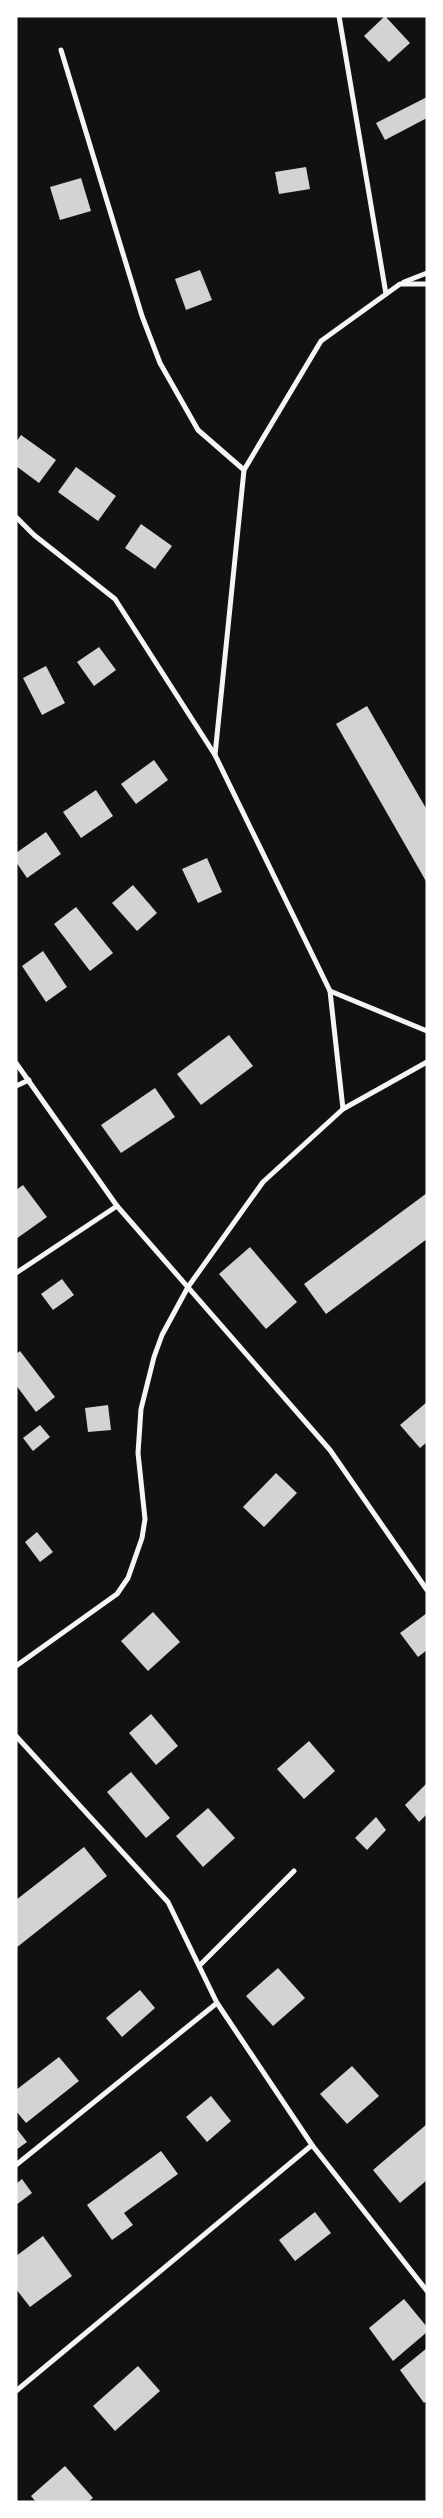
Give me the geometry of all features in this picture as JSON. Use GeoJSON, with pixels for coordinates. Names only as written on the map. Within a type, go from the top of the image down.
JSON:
{"type":"FeatureCollection","features":[{"type":"Feature","properties":{"kind":"street"},"geometry":{"type":"LineString","coordinates":[[339,16],[386,294]]}},
{"type":"Feature","properties":{"kind":"street"},"geometry":{"type":"LineString","coordinates":[[61,50],[142,316],[160,363],[198,430],[244,470]]}},
{"type":"Feature","properties":{"kind":"street"},"geometry":{"type":"LineString","coordinates":[[215,755],[244,470],[321,341],[400,284],[427,273]]}},
{"type":"Feature","properties":{"kind":"street"},"geometry":{"type":"LineString","coordinates":[[400,284],[427,284]]}},
{"type":"Feature","properties":{"kind":"street"},"geometry":{"type":"LineString","coordinates":[[16,517],[34,535],[115,599],[215,755],[330,991],[343,1109]]}},
{"type":"Feature","properties":{"kind":"street"},"geometry":{"type":"LineString","coordinates":[[330,991],[427,1031]]}},
{"type":"Feature","properties":{"kind":"street"},"geometry":{"type":"LineString","coordinates":[[16,1666],[117,1594],[128,1578],[142,1538],[144,1518],[138,1453],[141,1409],[154,1357],[162,1334],[188,1287],[263,1182],[343,1109],[427,1062]]}},
{"type":"Feature","properties":{"kind":"street"},"geometry":{"type":"LineString","coordinates":[[16,1063],[117,1206],[330,1450],[427,1590]]}},
{"type":"Feature","properties":{"kind":"street"},"geometry":{"type":"LineString","coordinates":[[16,1086],[28,1080]]}},
{"type":"Feature","properties":{"kind":"street"},"geometry":{"type":"LineString","coordinates":[[16,1273],[117,1206]]}},
{"type":"Feature","properties":{"kind":"street"},"geometry":{"type":"LineString","coordinates":[[16,1736],[168,1902],[217,2003],[312,2145],[427,2291]]}},
{"type":"Feature","properties":{"kind":"street"},"geometry":{"type":"LineString","coordinates":[[200,1965],[294,1870]]}},
{"type":"Feature","properties":{"kind":"street"},"geometry":{"type":"LineString","coordinates":[[16,2166],[217,2003]]}},
{"type":"Feature","properties":{"kind":"street"},"geometry":{"type":"LineString","coordinates":[[16,2391],[312,2145]]}},
{"type":"Feature","properties":{"kind":"building"},"geometry":{"type":"Polygon","coordinates":[[[385,16],[410,43],[389,62],[364,36],[385,16]]]}},
{"type":"Feature","properties":{"kind":"building"},"geometry":{"type":"Polygon","coordinates":[[[427,97],[427,118],[385,140],[376,123],[427,97]]]}},
{"type":"Feature","properties":{"kind":"building"},"geometry":{"type":"Polygon","coordinates":[[[306,167],[310,189],[279,194],[275,172],[306,167]]]}},
{"type":"Feature","properties":{"kind":"building"},"geometry":{"type":"Polygon","coordinates":[[[81,178],[91,211],[60,220],[50,187],[81,178]]]}},
{"type":"Feature","properties":{"kind":"building"},"geometry":{"type":"Polygon","coordinates":[[[200,270],[212,300],[186,310],[175,279],[200,270]]]}},
{"type":"Feature","properties":{"kind":"building"},"geometry":{"type":"Polygon","coordinates":[[[21,435],[56,460],[39,483],[16,466],[16,442],[21,435]]]}},
{"type":"Feature","properties":{"kind":"building"},"geometry":{"type":"Polygon","coordinates":[[[76,467],[116,496],[98,521],[58,492],[76,467]]]}},
{"type":"Feature","properties":{"kind":"building"},"geometry":{"type":"Polygon","coordinates":[[[141,524],[172,546],[155,569],[125,548],[141,524]]]}},
{"type":"Feature","properties":{"kind":"building"},"geometry":{"type":"Polygon","coordinates":[[[99,647],[116,670],[94,686],[77,662],[99,647]]]}},
{"type":"Feature","properties":{"kind":"building"},"geometry":{"type":"Polygon","coordinates":[[[46,666],[65,703],[42,715],[23,678],[46,666]]]}},
{"type":"Feature","properties":{"kind":"building"},"geometry":{"type":"Polygon","coordinates":[[[367,706],[427,810],[427,883],[336,724],[367,706]]]}},
{"type":"Feature","properties":{"kind":"building"},"geometry":{"type":"Polygon","coordinates":[[[154,760],[168,780],[136,804],[121,784],[154,760]]]}},
{"type":"Feature","properties":{"kind":"building"},"geometry":{"type":"Polygon","coordinates":[[[96,790],[113,816],[81,838],[63,812],[96,790]]]}},
{"type":"Feature","properties":{"kind":"building"},"geometry":{"type":"Polygon","coordinates":[[[46,832],[61,854],[27,878],[16,862],[16,853],[46,832]]]}},
{"type":"Feature","properties":{"kind":"building"},"geometry":{"type":"Polygon","coordinates":[[[207,858],[222,892],[198,903],[182,869],[207,858]]]}},
{"type":"Feature","properties":{"kind":"building"},"geometry":{"type":"Polygon","coordinates":[[[133,885],[157,913],[137,931],[112,903],[133,885]]]}},
{"type":"Feature","properties":{"kind":"building"},"geometry":{"type":"Polygon","coordinates":[[[76,907],[113,953],[90,971],[54,924],[76,907]]]}},
{"type":"Feature","properties":{"kind":"building"},"geometry":{"type":"Polygon","coordinates":[[[43,951],[67,987],[46,1002],[22,966],[43,951]]]}},
{"type":"Feature","properties":{"kind":"building"},"geometry":{"type":"Polygon","coordinates":[[[229,1035],[253,1066],[201,1105],[177,1074],[229,1035]]]}},
{"type":"Feature","properties":{"kind":"building"},"geometry":{"type":"Polygon","coordinates":[[[155,1088],[175,1117],[121,1153],[101,1125],[155,1088]]]}},
{"type":"Feature","properties":{"kind":"building"},"geometry":{"type":"Polygon","coordinates":[[[23,1185],[47,1217],[16,1239],[16,1190],[23,1185]]]}},
{"type":"Feature","properties":{"kind":"building"},"geometry":{"type":"Polygon","coordinates":[[[427,1193],[427,1239],[326,1314],[304,1284],[427,1193]]]}},
{"type":"Feature","properties":{"kind":"building"},"geometry":{"type":"Polygon","coordinates":[[[250,1247],[297,1302],[266,1329],[219,1274],[250,1247]]]}},
{"type":"Feature","properties":{"kind":"building"},"geometry":{"type":"Polygon","coordinates":[[[62,1279],[74,1295],[53,1310],[41,1294],[62,1279]]]}},
{"type":"Feature","properties":{"kind":"building"},"geometry":{"type":"Polygon","coordinates":[[[20,1351],[55,1397],[36,1412],[16,1385],[16,1354],[20,1351]]]}},
{"type":"Feature","properties":{"kind":"building"},"geometry":{"type":"Polygon","coordinates":[[[427,1402],[427,1442],[420,1448],[400,1425],[427,1402]]]}},
{"type":"Feature","properties":{"kind":"building"},"geometry":{"type":"Polygon","coordinates":[[[108,1405],[111,1430],[88,1432],[85,1408],[108,1405]]]}},
{"type":"Feature","properties":{"kind":"building"},"geometry":{"type":"Polygon","coordinates":[[[40,1425],[50,1437],[33,1451],[23,1438],[40,1425]]]}},
{"type":"Feature","properties":{"kind":"building"},"geometry":{"type":"Polygon","coordinates":[[[276,1473],[297,1493],[264,1527],[243,1507],[276,1473]]]}},
{"type":"Feature","properties":{"kind":"building"},"geometry":{"type":"Polygon","coordinates":[[[37,1532],[53,1552],[40,1562],[25,1542],[37,1532]]]}},
{"type":"Feature","properties":{"kind":"building"},"geometry":{"type":"Polygon","coordinates":[[[153,1612],[180,1642],[148,1671],[121,1641],[153,1612]]]}},
{"type":"Feature","properties":{"kind":"building"},"geometry":{"type":"Polygon","coordinates":[[[427,1613],[427,1650],[418,1657],[400,1633],[427,1613]]]}},
{"type":"Feature","properties":{"kind":"building"},"geometry":{"type":"Polygon","coordinates":[[[151,1714],[178,1746],[156,1765],[129,1733],[151,1714]]]}},
{"type":"Feature","properties":{"kind":"building"},"geometry":{"type":"Polygon","coordinates":[[[309,1741],[335,1771],[304,1799],[277,1769],[309,1741]]]}},
{"type":"Feature","properties":{"kind":"building"},"geometry":{"type":"Polygon","coordinates":[[[131,1772],[170,1818],[146,1838],[107,1792],[131,1772]]]}},
{"type":"Feature","properties":{"kind":"building"},"geometry":{"type":"Polygon","coordinates":[[[426,1784],[427,1814],[419,1822],[405,1805],[426,1784]]]}},
{"type":"Feature","properties":{"kind":"building"},"geometry":{"type":"Polygon","coordinates":[[[208,1808],[235,1838],[203,1867],[176,1836],[208,1808]]]}},
{"type":"Feature","properties":{"kind":"building"},"geometry":{"type":"Polygon","coordinates":[[[376,1817],[386,1830],[367,1850],[355,1838],[376,1817]]]}},
{"type":"Feature","properties":{"kind":"building"},"geometry":{"type":"Polygon","coordinates":[[[84,1847],[107,1876],[16,1948],[16,1900],[84,1847]]]}},
{"type":"Feature","properties":{"kind":"building"},"geometry":{"type":"Polygon","coordinates":[[[278,1968],[305,1998],[273,2026],[246,1996],[278,1968]]]}},
{"type":"Feature","properties":{"kind":"building"},"geometry":{"type":"Polygon","coordinates":[[[140,1990],[155,2008],[122,2037],[106,2018],[140,1990]]]}},
{"type":"Feature","properties":{"kind":"building"},"geometry":{"type":"Polygon","coordinates":[[[59,2057],[79,2081],[26,2123],[16,2111],[16,2090],[59,2057]]]}},
{"type":"Feature","properties":{"kind":"building"},"geometry":{"type":"Polygon","coordinates":[[[352,2066],[379,2096],[347,2124],[320,2094],[352,2066]]]}},
{"type":"Feature","properties":{"kind":"building"},"geometry":{"type":"Polygon","coordinates":[[[211,2096],[231,2121],[207,2142],[186,2117],[211,2096]]]}},
{"type":"Feature","properties":{"kind":"building"},"geometry":{"type":"Polygon","coordinates":[[[427,2124],[427,2180],[400,2203],[373,2170],[427,2124]]]}},
{"type":"Feature","properties":{"kind":"building"},"geometry":{"type":"Polygon","coordinates":[[[16,2128],[27,2142],[16,2150],[16,2128]]]}},
{"type":"Feature","properties":{"kind":"building"},"geometry":{"type":"Polygon","coordinates":[[[161,2151],[178,2174],[124,2213],[133,2225],[112,2240],[87,2205],[161,2151]]]}},
{"type":"Feature","properties":{"kind":"building"},"geometry":{"type":"Polygon","coordinates":[[[22,2179],[32,2193],[16,2205],[16,2184],[22,2179]]]}},
{"type":"Feature","properties":{"kind":"building"},"geometry":{"type":"Polygon","coordinates":[[[315,2212],[331,2233],[295,2261],[279,2240],[315,2212]]]}},
{"type":"Feature","properties":{"kind":"building"},"geometry":{"type":"Polygon","coordinates":[[[43,2236],[72,2276],[30,2307],[16,2289],[16,2256],[43,2236]]]}},
{"type":"Feature","properties":{"kind":"building"},"geometry":{"type":"Polygon","coordinates":[[[404,2299],[427,2327],[427,2332],[393,2361],[369,2328],[404,2299]]]}},
{"type":"Feature","properties":{"kind":"building"},"geometry":{"type":"Polygon","coordinates":[[[427,2348],[427,2401],[424,2403],[400,2370],[427,2348]]]}},
{"type":"Feature","properties":{"kind":"building"},"geometry":{"type":"Polygon","coordinates":[[[138,2366],[160,2391],[115,2431],[93,2406],[138,2366]]]}},
{"type":"Feature","properties":{"kind":"building"},"geometry":{"type":"Polygon","coordinates":[[[65,2466],[93,2498],[88,2502],[36,2502],[31,2496],[65,2466]]]}}]}
